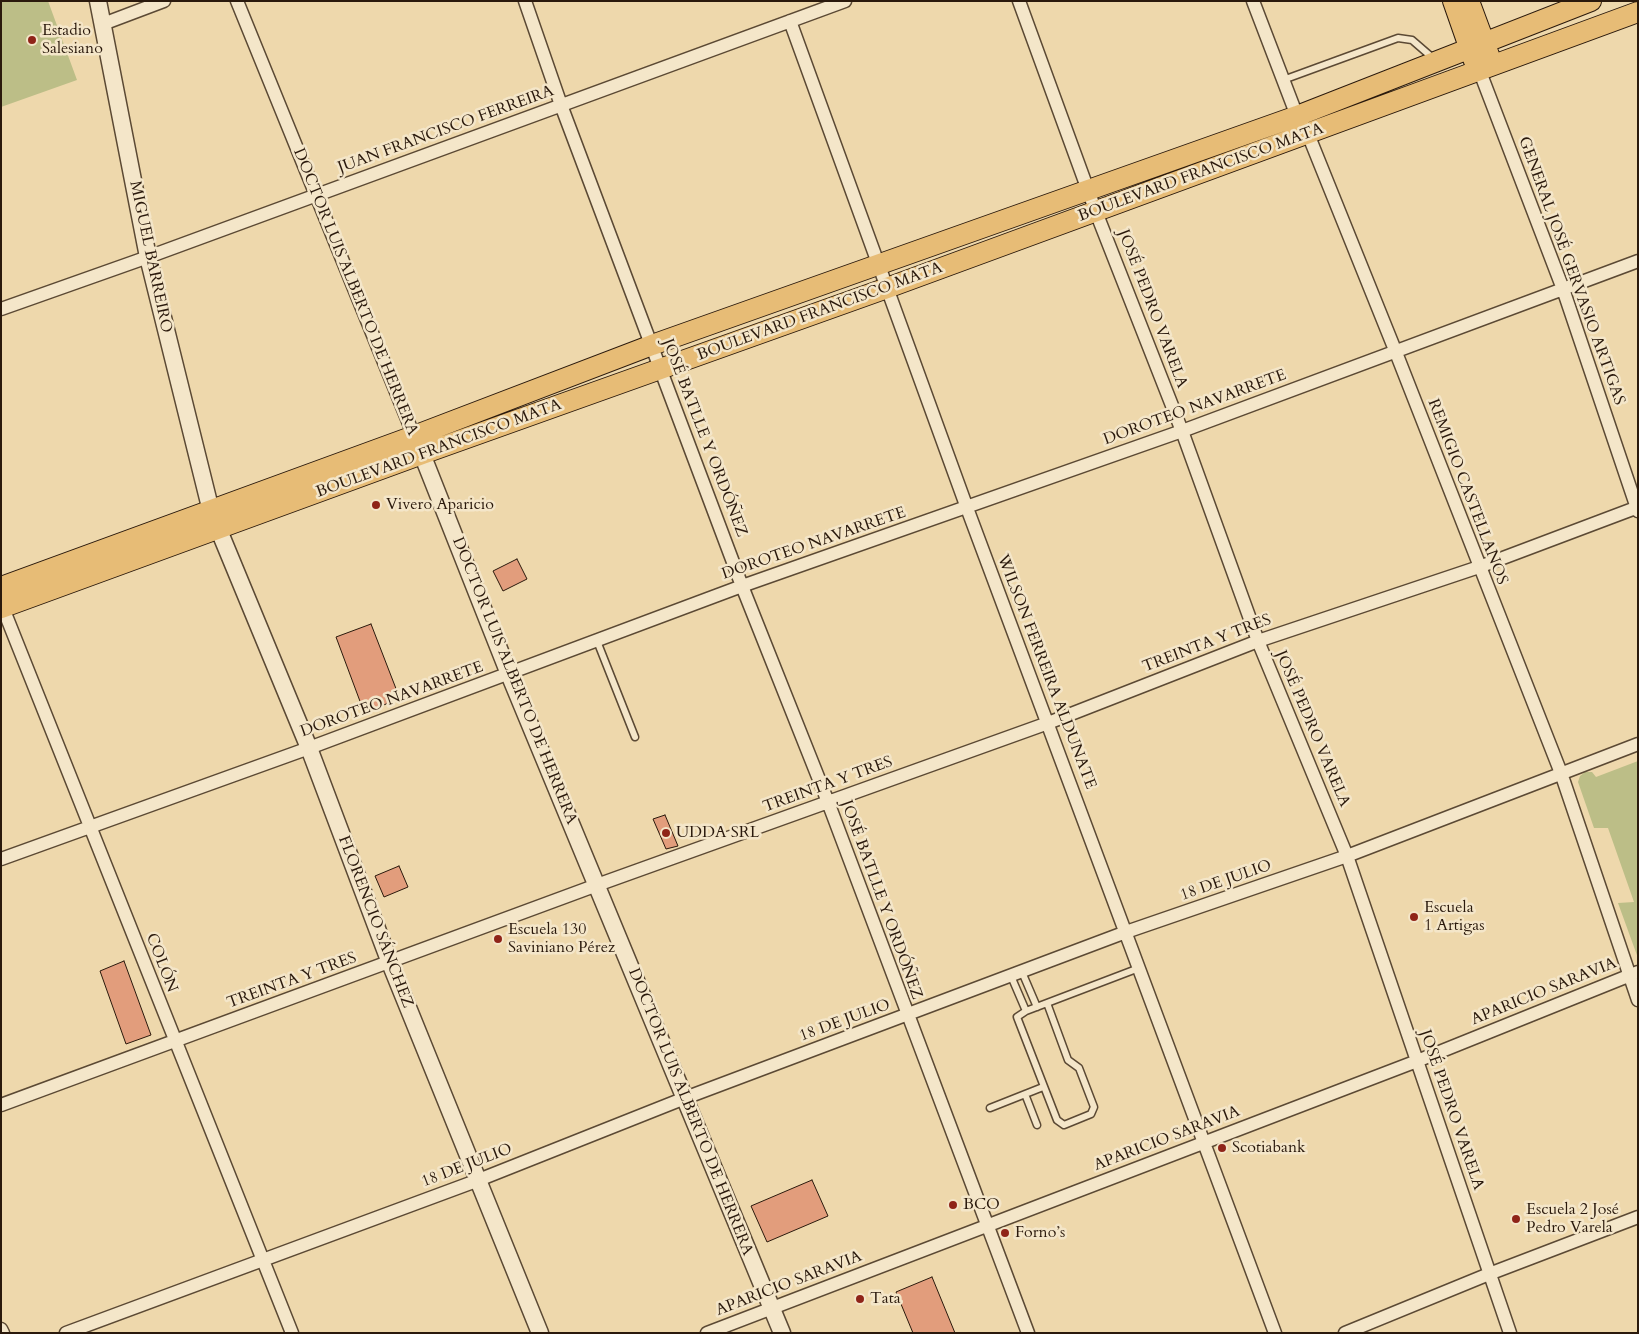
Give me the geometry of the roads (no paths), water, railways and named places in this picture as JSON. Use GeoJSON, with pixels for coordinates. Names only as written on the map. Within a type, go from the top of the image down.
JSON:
{"type":"FeatureCollection","features":[{"type":"Feature","properties":{"kind":"main road"},"geometry":{"type":"LineString","coordinates":[[1454,1],[1487,69]]}},
{"type":"Feature","properties":{"kind":"main road"},"geometry":{"type":"LineString","coordinates":[[1469,1],[1476,46]]}},
{"type":"Feature","properties":{"kind":"main road","name":"BOULEVARD FRANCISCO MATA"},"geometry":{"type":"LineString","coordinates":[[1,587],[414,436],[652,345],[879,266],[1088,189],[1297,116],[1591,1]]}},
{"type":"Feature","properties":{"kind":"main road","name":"BOULEVARD FRANCISCO MATA"},"geometry":{"type":"LineString","coordinates":[[2,606],[661,370],[1487,69],[1638,12]]}},
{"type":"Feature","properties":{"kind":"street","name":"MIGUEL BARREIRO"},"geometry":{"type":"LineString","coordinates":[[98,1],[148,257],[211,511]]}},
{"type":"Feature","properties":{"kind":"street"},"geometry":{"type":"LineString","coordinates":[[103,24],[164,1]]}},
{"type":"Feature","properties":{"kind":"street","name":"DOCTOR LUIS ALBERTO DE HERRERA"},"geometry":{"type":"LineString","coordinates":[[237,1],[422,454],[509,674],[782,1333]]}},
{"type":"Feature","properties":{"kind":"street","name":"JOSÉ BATLLE Y ORDÓÑEZ"},"geometry":{"type":"LineString","coordinates":[[525,1],[561,105],[742,586],[828,802],[1028,1333]]}},
{"type":"Feature","properties":{"kind":"street","name":"JUAN FRANCISCO FERREIRA"},"geometry":{"type":"LineString","coordinates":[[1,309],[148,257],[790,21],[817,6],[845,1]]}},
{"type":"Feature","properties":{"kind":"street","name":"JOSÉ PEDRO VARELA"},"geometry":{"type":"LineString","coordinates":[[1019,1],[1096,212],[1182,431],[1258,641],[1347,856],[1510,1333]]}},
{"type":"Feature","properties":{"kind":"street","name":"REMIGIO CASTELLANOS"},"geometry":{"type":"LineString","coordinates":[[1253,1],[1297,116],[1308,134],[1395,350],[1478,567],[1561,773],[1634,973],[1638,1000]]}},
{"type":"Feature","properties":{"kind":"street","name":"WILSON FERREIRA ALDUNATE"},"geometry":{"type":"LineString","coordinates":[[790,21],[886,288],[1275,1333]]}},
{"type":"Feature","properties":{"kind":"street","name":"GENERAL JOSÉ GERVASIO ARTIGAS"},"geometry":{"type":"LineString","coordinates":[[1487,69],[1637,509]]}},
{"type":"Feature","properties":{"kind":"street","name":"DOROTEO NAVARRETE"},"geometry":{"type":"LineString","coordinates":[[1,859],[309,748],[742,586],[968,508],[1182,431],[1638,261]]}},
{"type":"Feature","properties":{"kind":"street","name":"TREINTA Y TRES"},"geometry":{"type":"LineString","coordinates":[[1,1105],[1048,723],[1258,641],[1478,567],[1637,509]]}},
{"type":"Feature","properties":{"kind":"street","name":"FLORENCIO SÁNCHEZ"},"geometry":{"type":"LineString","coordinates":[[211,511],[309,748],[390,963],[476,1181],[540,1333]]}},
{"type":"Feature","properties":{"kind":"street","name":"COLÓN"},"geometry":{"type":"LineString","coordinates":[[2,606],[292,1333]]}},
{"type":"Feature","properties":{"kind":"street","name":"18 DE JULIO"},"geometry":{"type":"LineString","coordinates":[[66,1333],[476,1181],[685,1098],[1126,932],[1347,856],[1638,744]]}},
{"type":"Feature","properties":{"kind":"street","name":"APARICIO SARAVIA"},"geometry":{"type":"LineString","coordinates":[[706,1333],[1417,1061],[1634,973]]}},
{"type":"Feature","properties":{"kind":"street"},"geometry":{"type":"LineString","coordinates":[[1345,1333],[1489,1274],[1638,1217]]}},
{"type":"Feature","properties":{"kind":"street"},"geometry":{"type":"LineString","coordinates":[[1,1329],[3,1333]]}},
{"type":"Feature","properties":{"kind":"lane"},"geometry":{"type":"LineString","coordinates":[[1284,80],[1398,38],[1412,40],[1420,45],[1437,62]]}},
{"type":"Feature","properties":{"kind":"lane"},"geometry":{"type":"LineString","coordinates":[[597,641],[635,737]]}},
{"type":"Feature","properties":{"kind":"lane"},"geometry":{"type":"LineString","coordinates":[[1047,1003],[1068,1060],[1079,1068],[1094,1108],[1094,1111],[1064,1125],[1060,1124],[1043,1087],[1017,1017],[1026,1011],[1037,1007],[1047,1003],[1140,968]]}},
{"type":"Feature","properties":{"kind":"lane"},"geometry":{"type":"LineString","coordinates":[[1016,974],[1037,1007]]}},
{"type":"Feature","properties":{"kind":"lane"},"geometry":{"type":"LineString","coordinates":[[1016,974],[1026,1011]]}},
{"type":"Feature","properties":{"kind":"lane"},"geometry":{"type":"LineString","coordinates":[[990,1108],[1043,1087]]}},
{"type":"Feature","properties":{"kind":"lane"},"geometry":{"type":"LineString","coordinates":[[1025,1094],[1037,1125]]}},
{"type":"Feature","properties":{"kind":"place","name":"Estadio Salesiano"},"geometry":{"type":"Point","coordinates":[32,40]}},
{"type":"Feature","properties":{"kind":"place","name":"Vivero Aparicio"},"geometry":{"type":"Point","coordinates":[376,505]}},
{"type":"Feature","properties":{"kind":"place","name":"UDDA SRL"},"geometry":{"type":"Point","coordinates":[666,833]}},
{"type":"Feature","properties":{"kind":"place","name":"Escuela 1 Artigas"},"geometry":{"type":"Point","coordinates":[1414,917]}},
{"type":"Feature","properties":{"kind":"place","name":"Escuela 130 Saviniano Pérez"},"geometry":{"type":"Point","coordinates":[498,939]}},
{"type":"Feature","properties":{"kind":"place","name":"Scotiabank"},"geometry":{"type":"Point","coordinates":[1222,1148]}},
{"type":"Feature","properties":{"kind":"place","name":"BCO"},"geometry":{"type":"Point","coordinates":[953,1205]}},
{"type":"Feature","properties":{"kind":"place","name":"Escuela 2 José Pedro Varela"},"geometry":{"type":"Point","coordinates":[1516,1219]}},
{"type":"Feature","properties":{"kind":"place","name":"Forno’s"},"geometry":{"type":"Point","coordinates":[1005,1233]}},
{"type":"Feature","properties":{"kind":"place","name":"Tata"},"geometry":{"type":"Point","coordinates":[860,1299]}}]}
